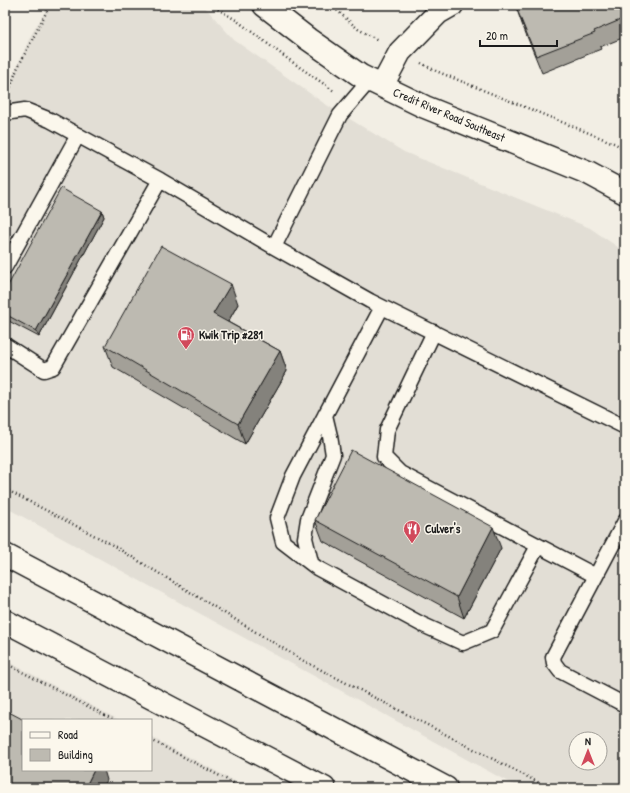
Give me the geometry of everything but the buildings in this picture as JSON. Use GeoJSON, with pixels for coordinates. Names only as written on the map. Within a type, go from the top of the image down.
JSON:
{"type":"FeatureCollection","features":[{"type":"Feature","properties":{"kind":"main road","name":"Credit River Road Southeast"},"geometry":{"type":"LineString","coordinates":[[264,5],[308,39],[362,76],[425,107],[588,173],[625,193]]}},
{"type":"Feature","properties":{"kind":"main road"},"geometry":{"type":"LineString","coordinates":[[376,83],[400,52],[438,13],[452,5]]}},
{"type":"Feature","properties":{"kind":"main road"},"geometry":{"type":"LineString","coordinates":[[5,556],[446,788]]}},
{"type":"Feature","properties":{"kind":"main road"},"geometry":{"type":"LineString","coordinates":[[5,621],[324,788]]}},
{"type":"Feature","properties":{"kind":"lane"},"geometry":{"type":"LineString","coordinates":[[274,247],[340,115],[350,103],[376,83]]}},
{"type":"Feature","properties":{"kind":"lane"},"geometry":{"type":"LineString","coordinates":[[5,113],[24,110],[50,120],[160,180],[274,247],[382,307],[625,427]]}},
{"type":"Feature","properties":{"kind":"lane"},"geometry":{"type":"LineString","coordinates":[[5,267],[78,135]]}},
{"type":"Feature","properties":{"kind":"lane"},"geometry":{"type":"LineString","coordinates":[[5,345],[44,370],[53,367],[160,180]]}},
{"type":"Feature","properties":{"kind":"lane"},"geometry":{"type":"LineString","coordinates":[[382,307],[293,476],[277,518],[283,542],[317,568],[421,624],[463,644],[492,631],[538,546]]}},
{"type":"Feature","properties":{"kind":"lane"},"geometry":{"type":"LineString","coordinates":[[434,332],[387,430],[384,457],[400,473],[596,576]]}},
{"type":"Feature","properties":{"kind":"lane"},"geometry":{"type":"LineString","coordinates":[[311,562],[305,538],[308,519],[333,455],[325,415]]}},
{"type":"Feature","properties":{"kind":"lane"},"geometry":{"type":"LineString","coordinates":[[625,521],[553,657],[554,664],[560,671],[625,705]]}},
{"type":"Feature","properties":{"kind":"path"},"geometry":{"type":"LineString","coordinates":[[7,96],[17,69],[50,5]]}},
{"type":"Feature","properties":{"kind":"path"},"geometry":{"type":"LineString","coordinates":[[211,5],[236,20],[350,103]]}},
{"type":"Feature","properties":{"kind":"path"},"geometry":{"type":"LineString","coordinates":[[331,5],[358,29],[436,71],[616,144],[625,150]]}},
{"type":"Feature","properties":{"kind":"path"},"geometry":{"type":"LineString","coordinates":[[5,489],[109,543],[302,660],[549,788]]}},
{"type":"Feature","properties":{"kind":"path"},"geometry":{"type":"LineString","coordinates":[[5,663],[112,719]]}},
{"type":"Feature","properties":{"kind":"path"},"geometry":{"type":"LineString","coordinates":[[152,741],[243,788]]}},
{"type":"Feature","properties":{"kind":"shaded area"},"geometry":{"type":"Polygon","coordinates":[[[49,5],[203,5],[234,40],[325,104],[404,152],[590,228],[625,252],[625,788],[519,788],[5,507],[5,93],[31,35],[49,5]]]}},
{"type":"Feature","properties":{"kind":"shaded area"},"geometry":{"type":"Polygon","coordinates":[[[5,660],[117,719],[22,719],[22,771],[152,771],[152,738],[248,788],[5,788],[5,660]]]}},
{"type":"Feature","properties":{"kind":"place","name":"Kwik Trip #281"},"geometry":{"type":"Point","coordinates":[186,350]}},
{"type":"Feature","properties":{"kind":"place","name":"Culver's"},"geometry":{"type":"Point","coordinates":[412,544]}}]}
